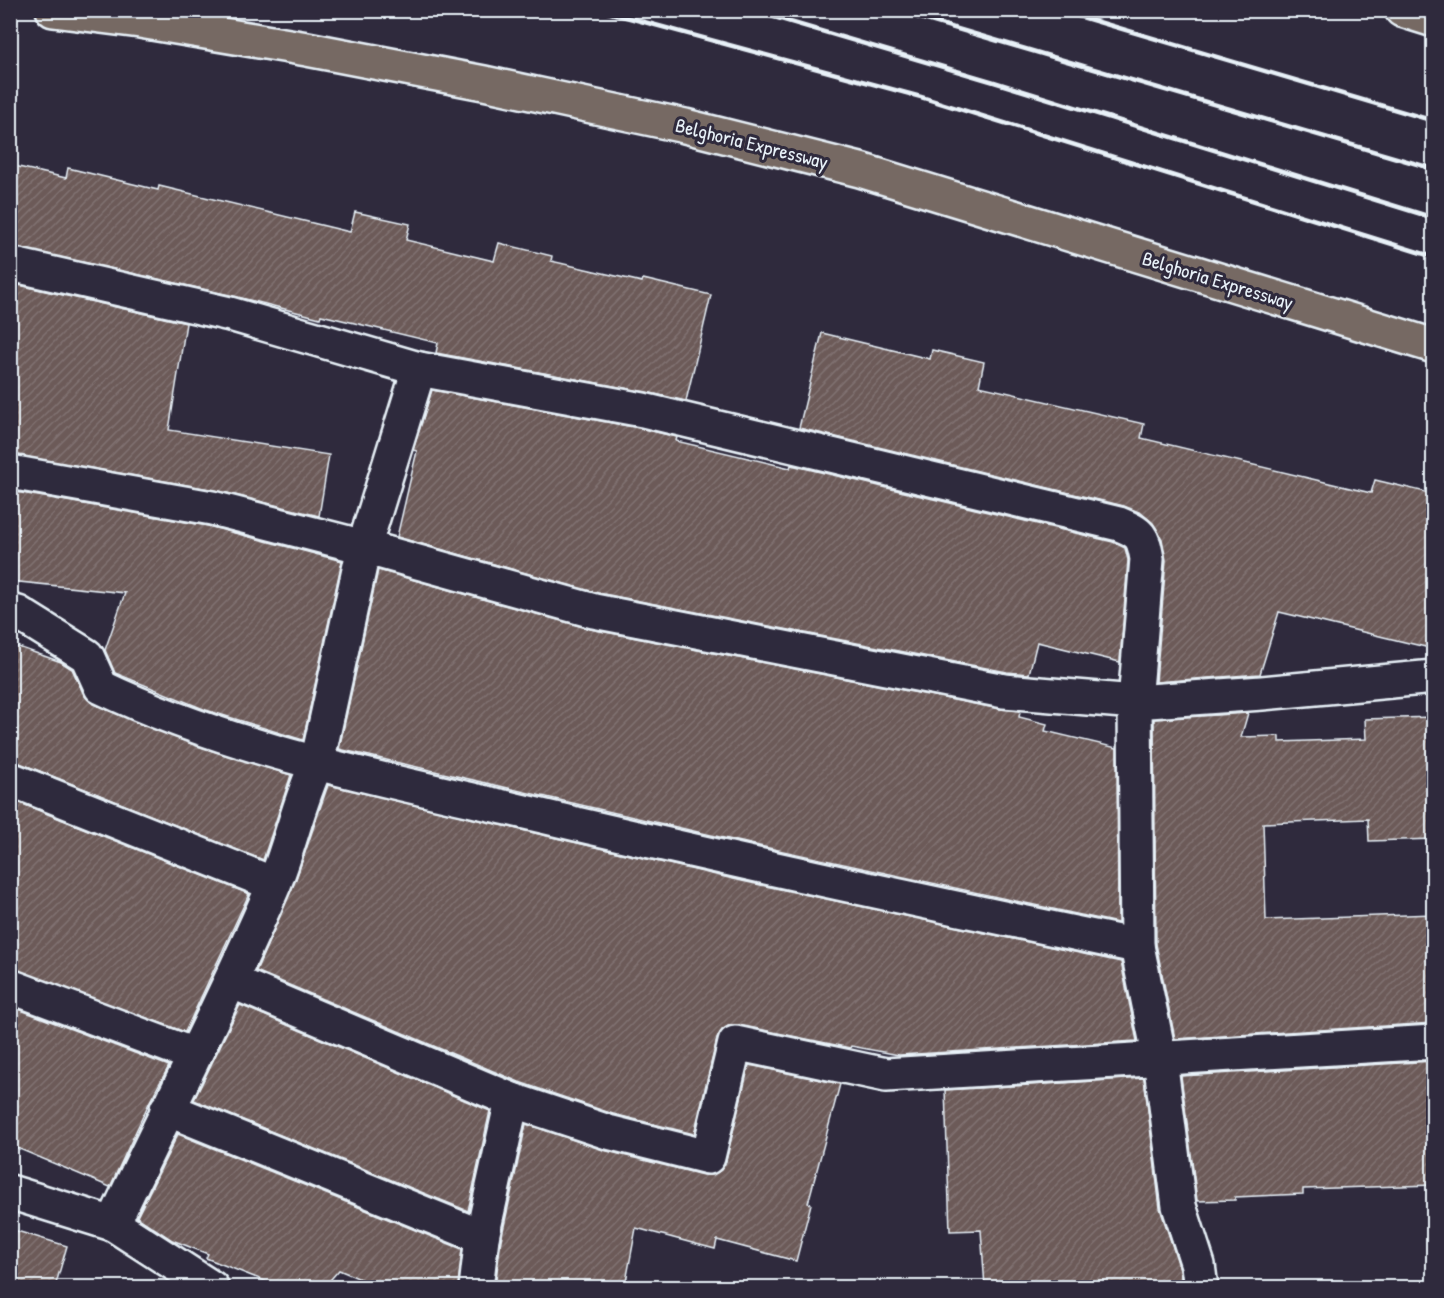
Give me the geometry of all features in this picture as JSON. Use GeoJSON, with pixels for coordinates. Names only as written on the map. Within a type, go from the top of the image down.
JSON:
{"type":"FeatureCollection","features":[{"type":"Feature","properties":{"kind":"highway","name":"Belghoria Expressway"},"geometry":{"type":"LineString","coordinates":[[53,10],[140,21],[307,49],[484,83],[685,126],[860,170],[1434,346]]}},
{"type":"Feature","properties":{"kind":"highway"},"geometry":{"type":"LineString","coordinates":[[1402,10],[1434,20]]}},
{"type":"Feature","properties":{"kind":"street"},"geometry":{"type":"LineString","coordinates":[[10,264],[230,314],[419,369],[643,410],[1119,524],[1136,531],[1144,540],[1147,559],[1136,702],[1137,946],[1160,1059],[1179,1206],[1198,1265],[1201,1287]]}},
{"type":"Feature","properties":{"kind":"street"},"geometry":{"type":"LineString","coordinates":[[113,1224],[231,981],[274,884],[308,782],[317,764],[364,547],[419,369]]}},
{"type":"Feature","properties":{"kind":"street"},"geometry":{"type":"LineString","coordinates":[[10,472],[212,508],[364,547],[594,611],[1004,691],[1136,702],[1434,677]]}},
{"type":"Feature","properties":{"kind":"street"},"geometry":{"type":"LineString","coordinates":[[10,611],[18,613],[87,657],[101,687],[191,724],[317,764],[866,890],[1137,946]]}},
{"type":"Feature","properties":{"kind":"street"},"geometry":{"type":"LineString","coordinates":[[10,779],[274,884]]}},
{"type":"Feature","properties":{"kind":"street"},"geometry":{"type":"LineString","coordinates":[[231,981],[512,1101],[608,1132],[708,1157],[735,1043],[886,1075],[1434,1042]]}},
{"type":"Feature","properties":{"kind":"street"},"geometry":{"type":"LineString","coordinates":[[10,986],[194,1055]]}},
{"type":"Feature","properties":{"kind":"street"},"geometry":{"type":"LineString","coordinates":[[476,1287],[482,1237],[512,1101]]}},
{"type":"Feature","properties":{"kind":"street"},"geometry":{"type":"LineString","coordinates":[[167,1109],[482,1237]]}},
{"type":"Feature","properties":{"kind":"street"},"geometry":{"type":"LineString","coordinates":[[10,1192],[113,1224],[212,1287]]}},
{"type":"Feature","properties":{"kind":"building"},"geometry":{"type":"Polygon","coordinates":[[[10,165],[66,178],[68,168],[158,190],[159,186],[350,232],[355,212],[410,224],[406,240],[494,261],[499,243],[552,256],[551,261],[711,295],[686,401],[436,353],[438,343],[10,246],[10,165]]]}},
{"type":"Feature","properties":{"kind":"building"},"geometry":{"type":"Polygon","coordinates":[[[10,283],[186,323],[169,430],[329,455],[319,516],[215,490],[10,454],[10,283]]]}},
{"type":"Feature","properties":{"kind":"building"},"geometry":{"type":"Polygon","coordinates":[[[822,333],[930,359],[932,350],[984,362],[979,386],[1144,424],[1141,438],[1371,493],[1375,480],[1434,494],[1434,649],[1279,612],[1260,674],[1156,682],[1166,560],[1162,539],[1153,523],[1141,513],[1124,506],[799,428],[822,333]]]}},
{"type":"Feature","properties":{"kind":"building"},"geometry":{"type":"Polygon","coordinates":[[[432,390],[639,428],[677,437],[676,441],[790,468],[791,465],[1113,542],[1125,548],[1128,560],[1120,662],[1037,642],[1029,674],[1007,672],[598,593],[397,537],[417,451],[413,450],[432,390]]]}},
{"type":"Feature","properties":{"kind":"building"},"geometry":{"type":"Polygon","coordinates":[[[10,491],[208,526],[342,561],[303,740],[206,710],[115,673],[105,650],[125,593],[10,581],[10,491]]]}},
{"type":"Feature","properties":{"kind":"building"},"geometry":{"type":"Polygon","coordinates":[[[378,570],[590,629],[1020,711],[1019,717],[1047,724],[1045,731],[1117,748],[1118,923],[750,844],[339,749],[378,570]]]}},
{"type":"Feature","properties":{"kind":"building"},"geometry":{"type":"Polygon","coordinates":[[[10,644],[61,662],[72,669],[84,695],[93,704],[194,745],[291,775],[263,860],[10,761],[10,644]]]}},
{"type":"Feature","properties":{"kind":"building"},"geometry":{"type":"Polygon","coordinates":[[[1248,713],[1241,737],[1279,736],[1279,742],[1366,739],[1365,719],[1434,717],[1434,839],[1369,841],[1368,819],[1263,823],[1266,920],[1434,914],[1434,1023],[1175,1039],[1156,944],[1154,719],[1248,713]]]}},
{"type":"Feature","properties":{"kind":"building"},"geometry":{"type":"Polygon","coordinates":[[[328,785],[742,881],[1121,962],[1137,1041],[899,1055],[730,1025],[722,1030],[717,1039],[694,1134],[613,1114],[519,1082],[256,971],[296,879],[328,785]]]}},
{"type":"Feature","properties":{"kind":"building"},"geometry":{"type":"Polygon","coordinates":[[[10,799],[249,894],[185,1032],[10,968],[10,799]]]}},
{"type":"Feature","properties":{"kind":"building"},"geometry":{"type":"Polygon","coordinates":[[[240,1005],[490,1111],[468,1211],[194,1100],[240,1005]]]}},
{"type":"Feature","properties":{"kind":"building"},"geometry":{"type":"Polygon","coordinates":[[[10,1006],[169,1066],[110,1187],[10,1145],[10,1006]]]}},
{"type":"Feature","properties":{"kind":"building"},"geometry":{"type":"Polygon","coordinates":[[[1434,1061],[1434,1185],[1303,1189],[1303,1194],[1197,1201],[1181,1076],[1434,1061]]]}},
{"type":"Feature","properties":{"kind":"building"},"geometry":{"type":"Polygon","coordinates":[[[749,1065],[840,1084],[808,1203],[811,1204],[796,1261],[717,1240],[715,1249],[636,1228],[625,1287],[495,1287],[501,1240],[526,1124],[603,1150],[703,1175],[713,1175],[721,1170],[726,1161],[749,1065]]]}},
{"type":"Feature","properties":{"kind":"building"},"geometry":{"type":"Polygon","coordinates":[[[1144,1078],[1160,1208],[1180,1269],[1182,1287],[985,1287],[981,1230],[950,1231],[945,1090],[1144,1078]]]}},
{"type":"Feature","properties":{"kind":"building"},"geometry":{"type":"Polygon","coordinates":[[[178,1134],[462,1249],[458,1287],[379,1287],[339,1270],[324,1287],[280,1287],[206,1258],[208,1254],[172,1240],[137,1217],[178,1134]]]}},
{"type":"Feature","properties":{"kind":"building"},"geometry":{"type":"Polygon","coordinates":[[[10,1229],[67,1246],[55,1287],[10,1287],[10,1229]]]}},
{"type":"Feature","properties":{"kind":"railway"},"geometry":{"type":"LineString","coordinates":[[600,10],[921,97],[1434,257]]}},
{"type":"Feature","properties":{"kind":"railway"},"geometry":{"type":"LineString","coordinates":[[750,10],[994,82],[1434,218]]}},
{"type":"Feature","properties":{"kind":"railway"},"geometry":{"type":"LineString","coordinates":[[893,10],[1434,169]]}},
{"type":"Feature","properties":{"kind":"railway"},"geometry":{"type":"LineString","coordinates":[[1058,10],[1434,121]]}}]}
